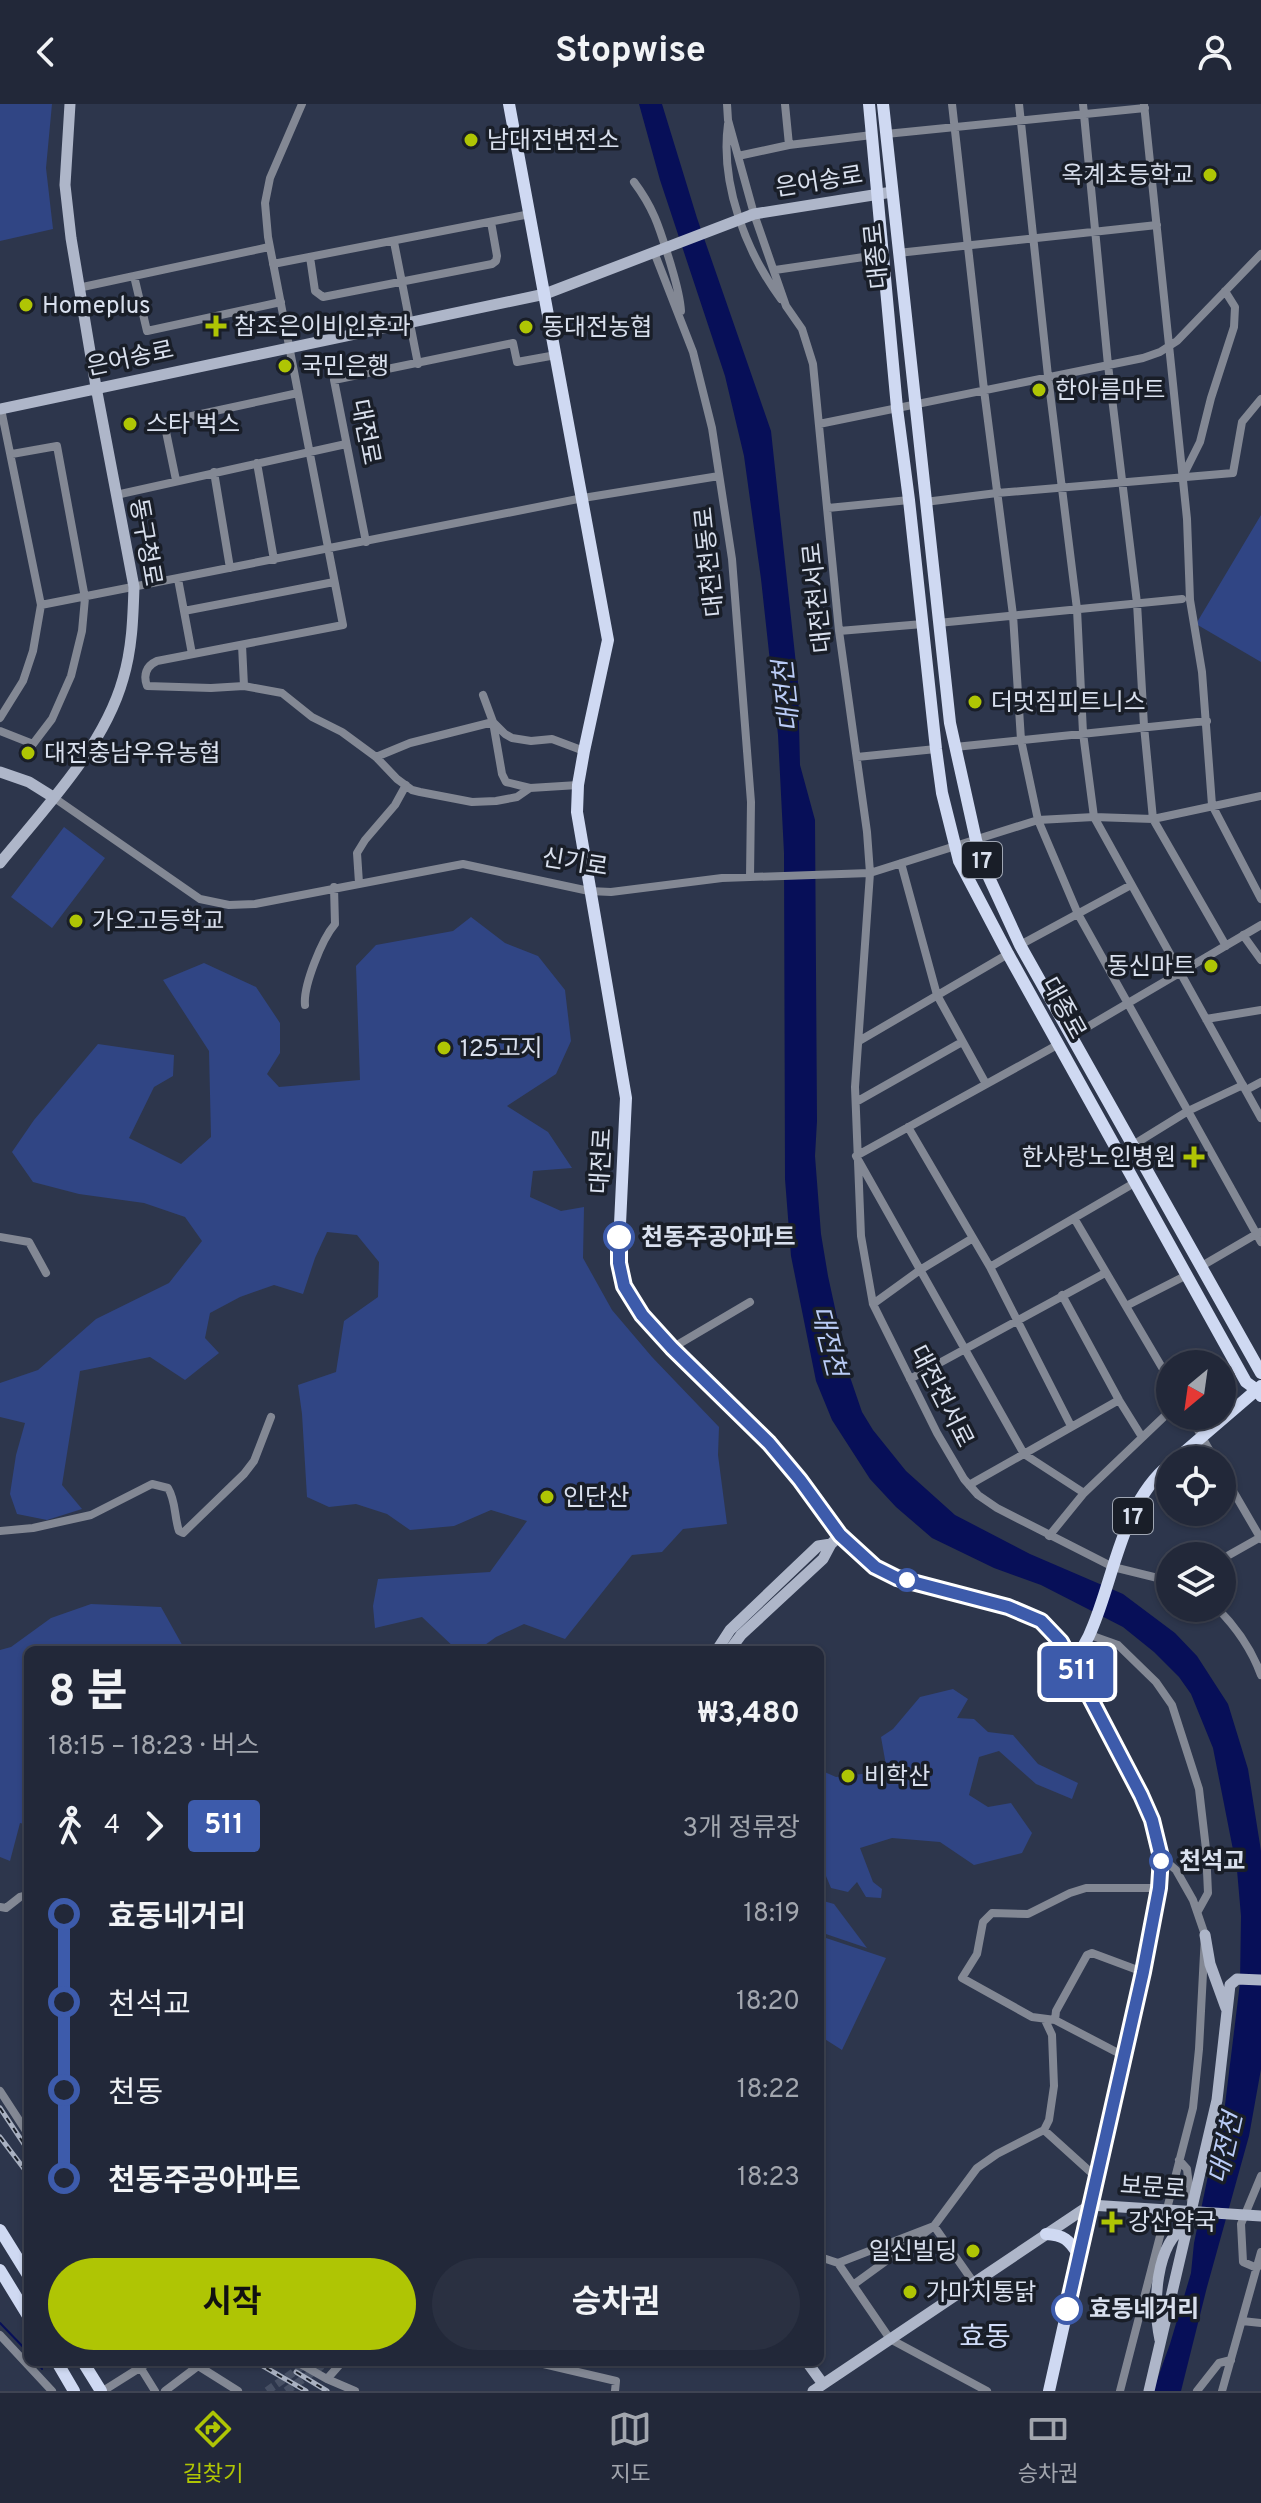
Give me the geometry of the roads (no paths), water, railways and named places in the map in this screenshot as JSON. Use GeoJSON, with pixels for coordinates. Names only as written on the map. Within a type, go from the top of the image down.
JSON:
{"type":"FeatureCollection","features":[{"type":"Feature","properties":{"kind":"main road","name":"동구청로"},"geometry":{"type":"LineString","coordinates":[[0,863],[104,726],[123,681],[133,633],[134,587],[78,288],[65,185],[70,104]]}},
{"type":"Feature","properties":{"kind":"main road","name":"대전로"},"geometry":{"type":"LineString","coordinates":[[509,104],[608,640],[584,751],[577,812],[626,1098],[619,1263],[624,1286],[642,1315],[769,1443],[800,1480],[836,1540],[897,1578],[1008,1607],[1041,1621],[1061,1642],[1141,1795],[1152,1820],[1161,1857],[1159,1888],[1143,1972],[1049,2391]]}},
{"type":"Feature","properties":{"kind":"main road","name":"대종로"},"geometry":{"type":"LineString","coordinates":[[869,104],[892,192],[938,623],[955,747],[976,840],[986,871],[1020,945],[1261,1373]]}},
{"type":"Feature","properties":{"kind":"main road","name":"대종로"},"geometry":{"type":"LineString","coordinates":[[883,104],[878,193],[897,408],[942,793],[959,861],[1246,1382],[1260,1391]]}},
{"type":"Feature","properties":{"kind":"main road","name":"은어송로"},"geometry":{"type":"LineString","coordinates":[[1,409],[545,294],[754,214],[892,192]]}},
{"type":"Feature","properties":{"kind":"main road","name":"신기로"},"geometry":{"type":"LineString","coordinates":[[0,772],[29,782],[53,797]]}},
{"type":"Feature","properties":{"kind":"main road","name":"17"},"geometry":{"type":"LineString","coordinates":[[1192,1446],[1260,1391]]}},
{"type":"Feature","properties":{"kind":"main road","name":"17"},"geometry":{"type":"LineString","coordinates":[[1072,1663],[1091,1632],[1138,1502],[1156,1476]]}},
{"type":"Feature","properties":{"kind":"main road"},"geometry":{"type":"LineString","coordinates":[[720,1646],[730,1630],[818,1546],[836,1540]]}},
{"type":"Feature","properties":{"kind":"main road"},"geometry":{"type":"LineString","coordinates":[[733,1646],[823,1559],[836,1540]]}},
{"type":"Feature","properties":{"kind":"main road"},"geometry":{"type":"LineString","coordinates":[[1205,1935],[1214,1977],[1228,2012]]}},
{"type":"Feature","properties":{"kind":"main road"},"geometry":{"type":"LineString","coordinates":[[1149,2391],[1217,2100],[1230,1985],[1237,1979],[1261,1980]]}},
{"type":"Feature","properties":{"kind":"main road"},"geometry":{"type":"LineString","coordinates":[[809,2366],[818,2388],[1090,2205]]}},
{"type":"Feature","properties":{"kind":"main road","name":"보문로"},"geometry":{"type":"LineString","coordinates":[[1090,2205],[1261,2216]]}},
{"type":"Feature","properties":{"kind":"main road"},"geometry":{"type":"LineString","coordinates":[[1161,2344],[1156,2319],[1156,2268],[1173,2237],[1188,2224]]}},
{"type":"Feature","properties":{"kind":"main road"},"geometry":{"type":"LineString","coordinates":[[0,2230],[24,2269]]}},
{"type":"Feature","properties":{"kind":"main road"},"geometry":{"type":"LineString","coordinates":[[1046,2234],[1069,2239],[1078,2254]]}},
{"type":"Feature","properties":{"kind":"main road"},"geometry":{"type":"LineString","coordinates":[[0,2270],[24,2309]]}},
{"type":"Feature","properties":{"kind":"main road"},"geometry":{"type":"LineString","coordinates":[[59,2366],[74,2391]]}},
{"type":"Feature","properties":{"kind":"main road"},"geometry":{"type":"LineString","coordinates":[[86,2366],[102,2391]]}},
{"type":"Feature","properties":{"kind":"street"},"geometry":{"type":"LineString","coordinates":[[302,104],[280,153],[266,195],[269,247],[343,625],[151,663],[144,679],[147,686],[244,686],[282,693],[312,717],[342,732],[376,757],[406,785],[420,792],[472,802],[509,799],[530,788]]}},
{"type":"Feature","properties":{"kind":"street","name":"대전천서로"},"geometry":{"type":"LineString","coordinates":[[727,104],[728,120],[754,214],[786,306],[802,329],[813,364],[839,631],[870,873],[859,1041],[856,1156],[861,1236],[873,1304],[937,1433],[978,1495],[1049,1536],[1072,1544],[1112,1572],[1156,1579]]}},
{"type":"Feature","properties":{"kind":"street"},"geometry":{"type":"LineString","coordinates":[[785,104],[789,145]]}},
{"type":"Feature","properties":{"kind":"street"},"geometry":{"type":"LineString","coordinates":[[952,104],[1013,615],[1021,740],[1038,820],[1078,914],[1260,1236],[1200,1267]]}},
{"type":"Feature","properties":{"kind":"street"},"geometry":{"type":"LineString","coordinates":[[1019,104],[1077,609],[1083,733],[1094,817],[1261,1118]]}},
{"type":"Feature","properties":{"kind":"street"},"geometry":{"type":"LineString","coordinates":[[738,156],[789,145],[1021,120],[1084,109],[1144,106],[1182,477],[1190,600],[1207,721],[1212,805],[1261,899]]}},
{"type":"Feature","properties":{"kind":"street"},"geometry":{"type":"LineString","coordinates":[[1084,109],[1108,365],[1137,603],[1153,819],[1226,946]]}},
{"type":"Feature","properties":{"kind":"street"},"geometry":{"type":"LineString","coordinates":[[728,120],[728,169],[738,212],[760,266],[786,306]]}},
{"type":"Feature","properties":{"kind":"street"},"geometry":{"type":"LineString","coordinates":[[634,182],[654,211],[663,233],[680,294],[681,316]]}},
{"type":"Feature","properties":{"kind":"street"},"geometry":{"type":"LineString","coordinates":[[273,264],[530,214]]}},
{"type":"Feature","properties":{"kind":"street"},"geometry":{"type":"LineString","coordinates":[[310,257],[315,291],[323,297],[402,283],[492,264],[497,256],[491,222]]}},
{"type":"Feature","properties":{"kind":"street"},"geometry":{"type":"LineString","coordinates":[[898,253],[1157,225]]}},
{"type":"Feature","properties":{"kind":"street"},"geometry":{"type":"LineString","coordinates":[[394,242],[418,364]]}},
{"type":"Feature","properties":{"kind":"street"},"geometry":{"type":"LineString","coordinates":[[78,288],[269,247]]}},
{"type":"Feature","properties":{"kind":"street","name":"대전천동로"},"geometry":{"type":"LineString","coordinates":[[656,251],[681,316],[704,392],[732,559],[751,802],[750,877]]}},
{"type":"Feature","properties":{"kind":"street","name":"대종로"},"geometry":{"type":"LineString","coordinates":[[775,270],[884,254]]}},
{"type":"Feature","properties":{"kind":"street"},"geometry":{"type":"LineString","coordinates":[[819,424],[1143,358],[1177,341],[1261,254]]}},
{"type":"Feature","properties":{"kind":"street"},"geometry":{"type":"LineString","coordinates":[[134,276],[147,331],[281,302]]}},
{"type":"Feature","properties":{"kind":"street"},"geometry":{"type":"LineString","coordinates":[[1182,477],[1200,442],[1234,327],[1235,307],[1225,291]]}},
{"type":"Feature","properties":{"kind":"street","name":"대전로"},"geometry":{"type":"LineString","coordinates":[[366,542],[334,380],[513,343],[517,362],[556,355]]}},
{"type":"Feature","properties":{"kind":"street"},"geometry":{"type":"LineString","coordinates":[[176,480],[164,422],[298,393]]}},
{"type":"Feature","properties":{"kind":"street"},"geometry":{"type":"LineString","coordinates":[[925,502],[1233,473],[1242,422],[1261,399]]}},
{"type":"Feature","properties":{"kind":"street"},"geometry":{"type":"LineString","coordinates":[[0,718],[23,681],[33,651],[41,605],[1,409]]}},
{"type":"Feature","properties":{"kind":"street"},"geometry":{"type":"LineString","coordinates":[[116,495],[346,444]]}},
{"type":"Feature","properties":{"kind":"street"},"geometry":{"type":"LineString","coordinates":[[0,731],[33,744],[52,719],[71,676],[82,631],[85,598],[57,446],[12,454]]}},
{"type":"Feature","properties":{"kind":"street"},"geometry":{"type":"LineString","coordinates":[[257,463],[274,560]]}},
{"type":"Feature","properties":{"kind":"street"},"geometry":{"type":"LineString","coordinates":[[214,472],[230,568]]}},
{"type":"Feature","properties":{"kind":"street"},"geometry":{"type":"LineString","coordinates":[[41,605],[583,498],[719,476]]}},
{"type":"Feature","properties":{"kind":"street"},"geometry":{"type":"LineString","coordinates":[[828,508],[909,500]]}},
{"type":"Feature","properties":{"kind":"street"},"geometry":{"type":"LineString","coordinates":[[178,579],[192,654]]}},
{"type":"Feature","properties":{"kind":"street"},"geometry":{"type":"LineString","coordinates":[[184,611],[334,582]]}},
{"type":"Feature","properties":{"kind":"street"},"geometry":{"type":"LineString","coordinates":[[938,623],[1182,599]]}},
{"type":"Feature","properties":{"kind":"street"},"geometry":{"type":"LineString","coordinates":[[839,631],[923,624]]}},
{"type":"Feature","properties":{"kind":"street"},"geometry":{"type":"LineString","coordinates":[[242,645],[244,686]]}},
{"type":"Feature","properties":{"kind":"street"},"geometry":{"type":"LineString","coordinates":[[483,695],[493,722],[506,782],[530,788],[578,785]]}},
{"type":"Feature","properties":{"kind":"street"},"geometry":{"type":"LineString","coordinates":[[955,747],[1207,721]]}},
{"type":"Feature","properties":{"kind":"street"},"geometry":{"type":"LineString","coordinates":[[493,722],[512,738],[531,741],[552,739],[584,751]]}},
{"type":"Feature","properties":{"kind":"street"},"geometry":{"type":"LineString","coordinates":[[376,757],[410,743],[493,722]]}},
{"type":"Feature","properties":{"kind":"street"},"geometry":{"type":"LineString","coordinates":[[857,757],[936,749]]}},
{"type":"Feature","properties":{"kind":"street"},"geometry":{"type":"LineString","coordinates":[[359,883],[357,853],[395,805],[406,785]]}},
{"type":"Feature","properties":{"kind":"street","name":"신기로"},"geometry":{"type":"LineString","coordinates":[[53,797],[200,899],[229,905],[255,904],[463,864],[589,891],[611,892],[722,878],[870,873],[1038,820],[1094,817],[1153,819],[1261,796]]}},
{"type":"Feature","properties":{"kind":"street"},"geometry":{"type":"LineString","coordinates":[[901,863],[937,995],[986,1084]]}},
{"type":"Feature","properties":{"kind":"street"},"geometry":{"type":"LineString","coordinates":[[1020,945],[1131,885]]}},
{"type":"Feature","properties":{"kind":"street"},"geometry":{"type":"LineString","coordinates":[[305,1005],[308,976],[335,924],[334,887]]}},
{"type":"Feature","properties":{"kind":"street"},"geometry":{"type":"LineString","coordinates":[[1072,1036],[1261,925]]}},
{"type":"Feature","properties":{"kind":"street"},"geometry":{"type":"LineString","coordinates":[[1243,935],[1261,960]]}},
{"type":"Feature","properties":{"kind":"street"},"geometry":{"type":"LineString","coordinates":[[859,1041],[1008,954]]}},
{"type":"Feature","properties":{"kind":"street"},"geometry":{"type":"LineString","coordinates":[[1206,1019],[1261,1010]]}},
{"type":"Feature","properties":{"kind":"street"},"geometry":{"type":"LineString","coordinates":[[856,1102],[962,1042]]}},
{"type":"Feature","properties":{"kind":"street"},"geometry":{"type":"LineString","coordinates":[[1059,1044],[856,1156],[1024,1454],[1084,1493]]}},
{"type":"Feature","properties":{"kind":"street"},"geometry":{"type":"LineString","coordinates":[[1133,1145],[1188,1111],[1261,1082]]}},
{"type":"Feature","properties":{"kind":"street"},"geometry":{"type":"LineString","coordinates":[[908,1127],[990,1267],[1071,1426]]}},
{"type":"Feature","properties":{"kind":"street"},"geometry":{"type":"LineString","coordinates":[[990,1267],[1136,1182]]}},
{"type":"Feature","properties":{"kind":"street"},"geometry":{"type":"LineString","coordinates":[[1074,1218],[1156,1357]]}},
{"type":"Feature","properties":{"kind":"street"},"geometry":{"type":"LineString","coordinates":[[0,1237],[29,1242],[46,1273]]}},
{"type":"Feature","properties":{"kind":"street"},"geometry":{"type":"LineString","coordinates":[[873,1304],[920,1270],[973,1238]]}},
{"type":"Feature","properties":{"kind":"street"},"geometry":{"type":"LineString","coordinates":[[910,1379],[1105,1273]]}},
{"type":"Feature","properties":{"kind":"street"},"geometry":{"type":"LineString","coordinates":[[1126,1306],[1187,1275]]}},
{"type":"Feature","properties":{"kind":"street"},"geometry":{"type":"LineString","coordinates":[[1062,1295],[1142,1437]]}},
{"type":"Feature","properties":{"kind":"street"},"geometry":{"type":"LineString","coordinates":[[672,1348],[750,1302]]}},
{"type":"Feature","properties":{"kind":"street"},"geometry":{"type":"LineString","coordinates":[[969,1485],[1119,1400]]}},
{"type":"Feature","properties":{"kind":"street"},"geometry":{"type":"LineString","coordinates":[[0,1531],[33,1528],[91,1515],[152,1484],[168,1488],[173,1497],[177,1525],[183,1533],[254,1461],[271,1417]]}},
{"type":"Feature","properties":{"kind":"street"},"geometry":{"type":"LineString","coordinates":[[1049,1536],[1084,1493],[1156,1424]]}},
{"type":"Feature","properties":{"kind":"street"},"geometry":{"type":"LineString","coordinates":[[1198,1430],[1207,1446]]}},
{"type":"Feature","properties":{"kind":"street"},"geometry":{"type":"LineString","coordinates":[[1236,1496],[1261,1538],[1236,1551]]}},
{"type":"Feature","properties":{"kind":"street"},"geometry":{"type":"LineString","coordinates":[[1232,1622],[1252,1652],[1261,1675]]}},
{"type":"Feature","properties":{"kind":"street"},"geometry":{"type":"LineString","coordinates":[[1091,1632],[1118,1645],[1156,1682],[1172,1705],[1199,1789],[1208,1893],[1198,1911]]}},
{"type":"Feature","properties":{"kind":"street"},"geometry":{"type":"LineString","coordinates":[[1120,2391],[1172,2211],[1179,2160],[1193,2108],[1199,2049],[1205,1935],[1198,1911],[1176,1870],[1161,1857]]}},
{"type":"Feature","properties":{"kind":"street"},"geometry":{"type":"LineString","coordinates":[[1124,2056],[1050,2020],[1032,2017],[962,1978],[977,1954],[983,1922],[992,1913],[1028,1914],[1086,1888],[1159,1888]]}},
{"type":"Feature","properties":{"kind":"street"},"geometry":{"type":"LineString","coordinates":[[0,1907],[6,1908],[24,1896]]}},
{"type":"Feature","properties":{"kind":"street"},"geometry":{"type":"LineString","coordinates":[[853,2285],[934,2226],[977,2168],[1044,2130],[1049,2120],[1054,2086],[1050,2020],[1087,1955],[1092,1953],[1143,1972]]}},
{"type":"Feature","properties":{"kind":"street"},"geometry":{"type":"LineString","coordinates":[[0,2091],[24,2128]]}},
{"type":"Feature","properties":{"kind":"street"},"geometry":{"type":"LineString","coordinates":[[1044,2130],[1096,2177]]}},
{"type":"Feature","properties":{"kind":"street"},"geometry":{"type":"LineString","coordinates":[[1179,2160],[1187,2169],[1192,2207]]}},
{"type":"Feature","properties":{"kind":"street"},"geometry":{"type":"LineString","coordinates":[[1257,2268],[1243,2262],[1241,2224],[1261,2176]]}},
{"type":"Feature","properties":{"kind":"street"},"geometry":{"type":"LineString","coordinates":[[838,2263],[934,2226]]}},
{"type":"Feature","properties":{"kind":"street"},"geometry":{"type":"LineString","coordinates":[[934,2226],[974,2283]]}},
{"type":"Feature","properties":{"kind":"street"},"geometry":{"type":"LineString","coordinates":[[1222,2391],[1257,2282],[1261,2252]]}},
{"type":"Feature","properties":{"kind":"street"},"geometry":{"type":"LineString","coordinates":[[824,2258],[838,2263],[890,2339],[987,2391]]}},
{"type":"Feature","properties":{"kind":"street"},"geometry":{"type":"LineString","coordinates":[[1242,2321],[1261,2323]]}},
{"type":"Feature","properties":{"kind":"street"},"geometry":{"type":"LineString","coordinates":[[1,2338],[24,2362]]}},
{"type":"Feature","properties":{"kind":"street"},"geometry":{"type":"LineString","coordinates":[[1194,2389],[1219,2363],[1231,2360]]}},
{"type":"Feature","properties":{"kind":"street"},"geometry":{"type":"LineString","coordinates":[[28,2366],[52,2391]]}},
{"type":"Feature","properties":{"kind":"street"},"geometry":{"type":"LineString","coordinates":[[102,2391],[138,2366]]}},
{"type":"Feature","properties":{"kind":"street"},"geometry":{"type":"LineString","coordinates":[[140,2366],[155,2391]]}},
{"type":"Feature","properties":{"kind":"street"},"geometry":{"type":"LineString","coordinates":[[165,2391],[193,2366]]}},
{"type":"Feature","properties":{"kind":"street"},"geometry":{"type":"LineString","coordinates":[[198,2366],[238,2391]]}},
{"type":"Feature","properties":{"kind":"street"},"geometry":{"type":"LineString","coordinates":[[304,2366],[355,2391]]}},
{"type":"Feature","properties":{"kind":"street"},"geometry":{"type":"LineString","coordinates":[[327,2379],[338,2366]]}},
{"type":"Feature","properties":{"kind":"street"},"geometry":{"type":"LineString","coordinates":[[552,2366],[616,2381],[615,2391]]}},
{"type":"Feature","properties":{"kind":"water","name":"대전천"},"geometry":{"type":"Polygon","coordinates":[[[639,104],[662,104],[697,218],[771,431],[798,683],[800,765],[815,820],[815,1156],[821,1234],[850,1377],[862,1412],[906,1471],[955,1515],[1030,1554],[1123,1594],[1156,1619],[1156,1622],[1175,1633],[1197,1656],[1228,1704],[1248,1769],[1261,1851],[1261,2069],[1249,2136],[1181,2391],[1153,2391],[1191,2273],[1194,2243],[1225,2105],[1240,1983],[1241,1916],[1237,1870],[1213,1748],[1191,1694],[1179,1677],[1123,1627],[1041,1585],[994,1568],[932,1538],[896,1507],[870,1479],[832,1420],[816,1381],[791,1256],[785,1179],[784,853],[778,735],[761,579],[744,456],[725,376],[660,180],[639,104]]]}},
{"type":"Feature","properties":{"kind":"waterway"},"geometry":{"type":"LineString","coordinates":[[0,2323],[24,2348]]}},
{"type":"Feature","properties":{"kind":"tunnel"},"geometry":{"type":"LineString","coordinates":[[267,2391],[302,2366]]}},
{"type":"Feature","properties":{"kind":"tunnel"},"geometry":{"type":"LineString","coordinates":[[286,2391],[321,2366]]}},
{"type":"Feature","properties":{"kind":"railway"},"geometry":{"type":"LineString","coordinates":[[0,2108],[24,2144]]}},
{"type":"Feature","properties":{"kind":"railway"},"geometry":{"type":"LineString","coordinates":[[0,2137],[24,2169]]}},
{"type":"Feature","properties":{"kind":"railway"},"geometry":{"type":"LineString","coordinates":[[263,2366],[306,2391]]}},
{"type":"Feature","properties":{"kind":"railway"},"geometry":{"type":"LineString","coordinates":[[296,2372],[327,2391]]}},
{"type":"Feature","properties":{"kind":"place","name":"남대전변전소"},"geometry":{"type":"Point","coordinates":[471,140]}},
{"type":"Feature","properties":{"kind":"place","name":"옥계초등학교"},"geometry":{"type":"Point","coordinates":[1210,175]}},
{"type":"Feature","properties":{"kind":"place","name":"Homeplus"},"geometry":{"type":"Point","coordinates":[26,305]}},
{"type":"Feature","properties":{"kind":"place","name":"참조은이비인후과"},"geometry":{"type":"Point","coordinates":[216,326]}},
{"type":"Feature","properties":{"kind":"place","name":"동대전농협"},"geometry":{"type":"Point","coordinates":[526,327]}},
{"type":"Feature","properties":{"kind":"place","name":"국민은행"},"geometry":{"type":"Point","coordinates":[285,366]}},
{"type":"Feature","properties":{"kind":"place","name":"한아름마트"},"geometry":{"type":"Point","coordinates":[1039,390]}},
{"type":"Feature","properties":{"kind":"place","name":"스타 벅스"},"geometry":{"type":"Point","coordinates":[130,424]}},
{"type":"Feature","properties":{"kind":"place","name":"더멋짐피트니스"},"geometry":{"type":"Point","coordinates":[975,702]}},
{"type":"Feature","properties":{"kind":"place","name":"대전충남우유농협"},"geometry":{"type":"Point","coordinates":[28,753]}},
{"type":"Feature","properties":{"kind":"place","name":"가오고등학교"},"geometry":{"type":"Point","coordinates":[76,921]}},
{"type":"Feature","properties":{"kind":"place","name":"동신마트"},"geometry":{"type":"Point","coordinates":[1211,966]}},
{"type":"Feature","properties":{"kind":"place","name":"125고지"},"geometry":{"type":"Point","coordinates":[444,1048]}},
{"type":"Feature","properties":{"kind":"place","name":"한사랑노인병원"},"geometry":{"type":"Point","coordinates":[1194,1157]}},
{"type":"Feature","properties":{"kind":"place","name":"천동주공아파트"},"geometry":{"type":"Point","coordinates":[619,1237]}},
{"type":"Feature","properties":{"kind":"place","name":"인단산"},"geometry":{"type":"Point","coordinates":[547,1497]}},
{"type":"Feature","properties":{"kind":"place","name":"비학산"},"geometry":{"type":"Point","coordinates":[848,1776]}},
{"type":"Feature","properties":{"kind":"place","name":"천석교"},"geometry":{"type":"Point","coordinates":[1161,1861]}},
{"type":"Feature","properties":{"kind":"place","name":"강산약국"},"geometry":{"type":"Point","coordinates":[1112,2222]}},
{"type":"Feature","properties":{"kind":"place","name":"일신빌딩"},"geometry":{"type":"Point","coordinates":[973,2251]}},
{"type":"Feature","properties":{"kind":"place","name":"가마치통닭"},"geometry":{"type":"Point","coordinates":[910,2292]}},
{"type":"Feature","properties":{"kind":"place","name":"효동네거리"},"geometry":{"type":"Point","coordinates":[1067,2309]}},
{"type":"Feature","properties":{"kind":"district","name":"효동"},"geometry":{"type":"Point","coordinates":[985,2336]}}]}
